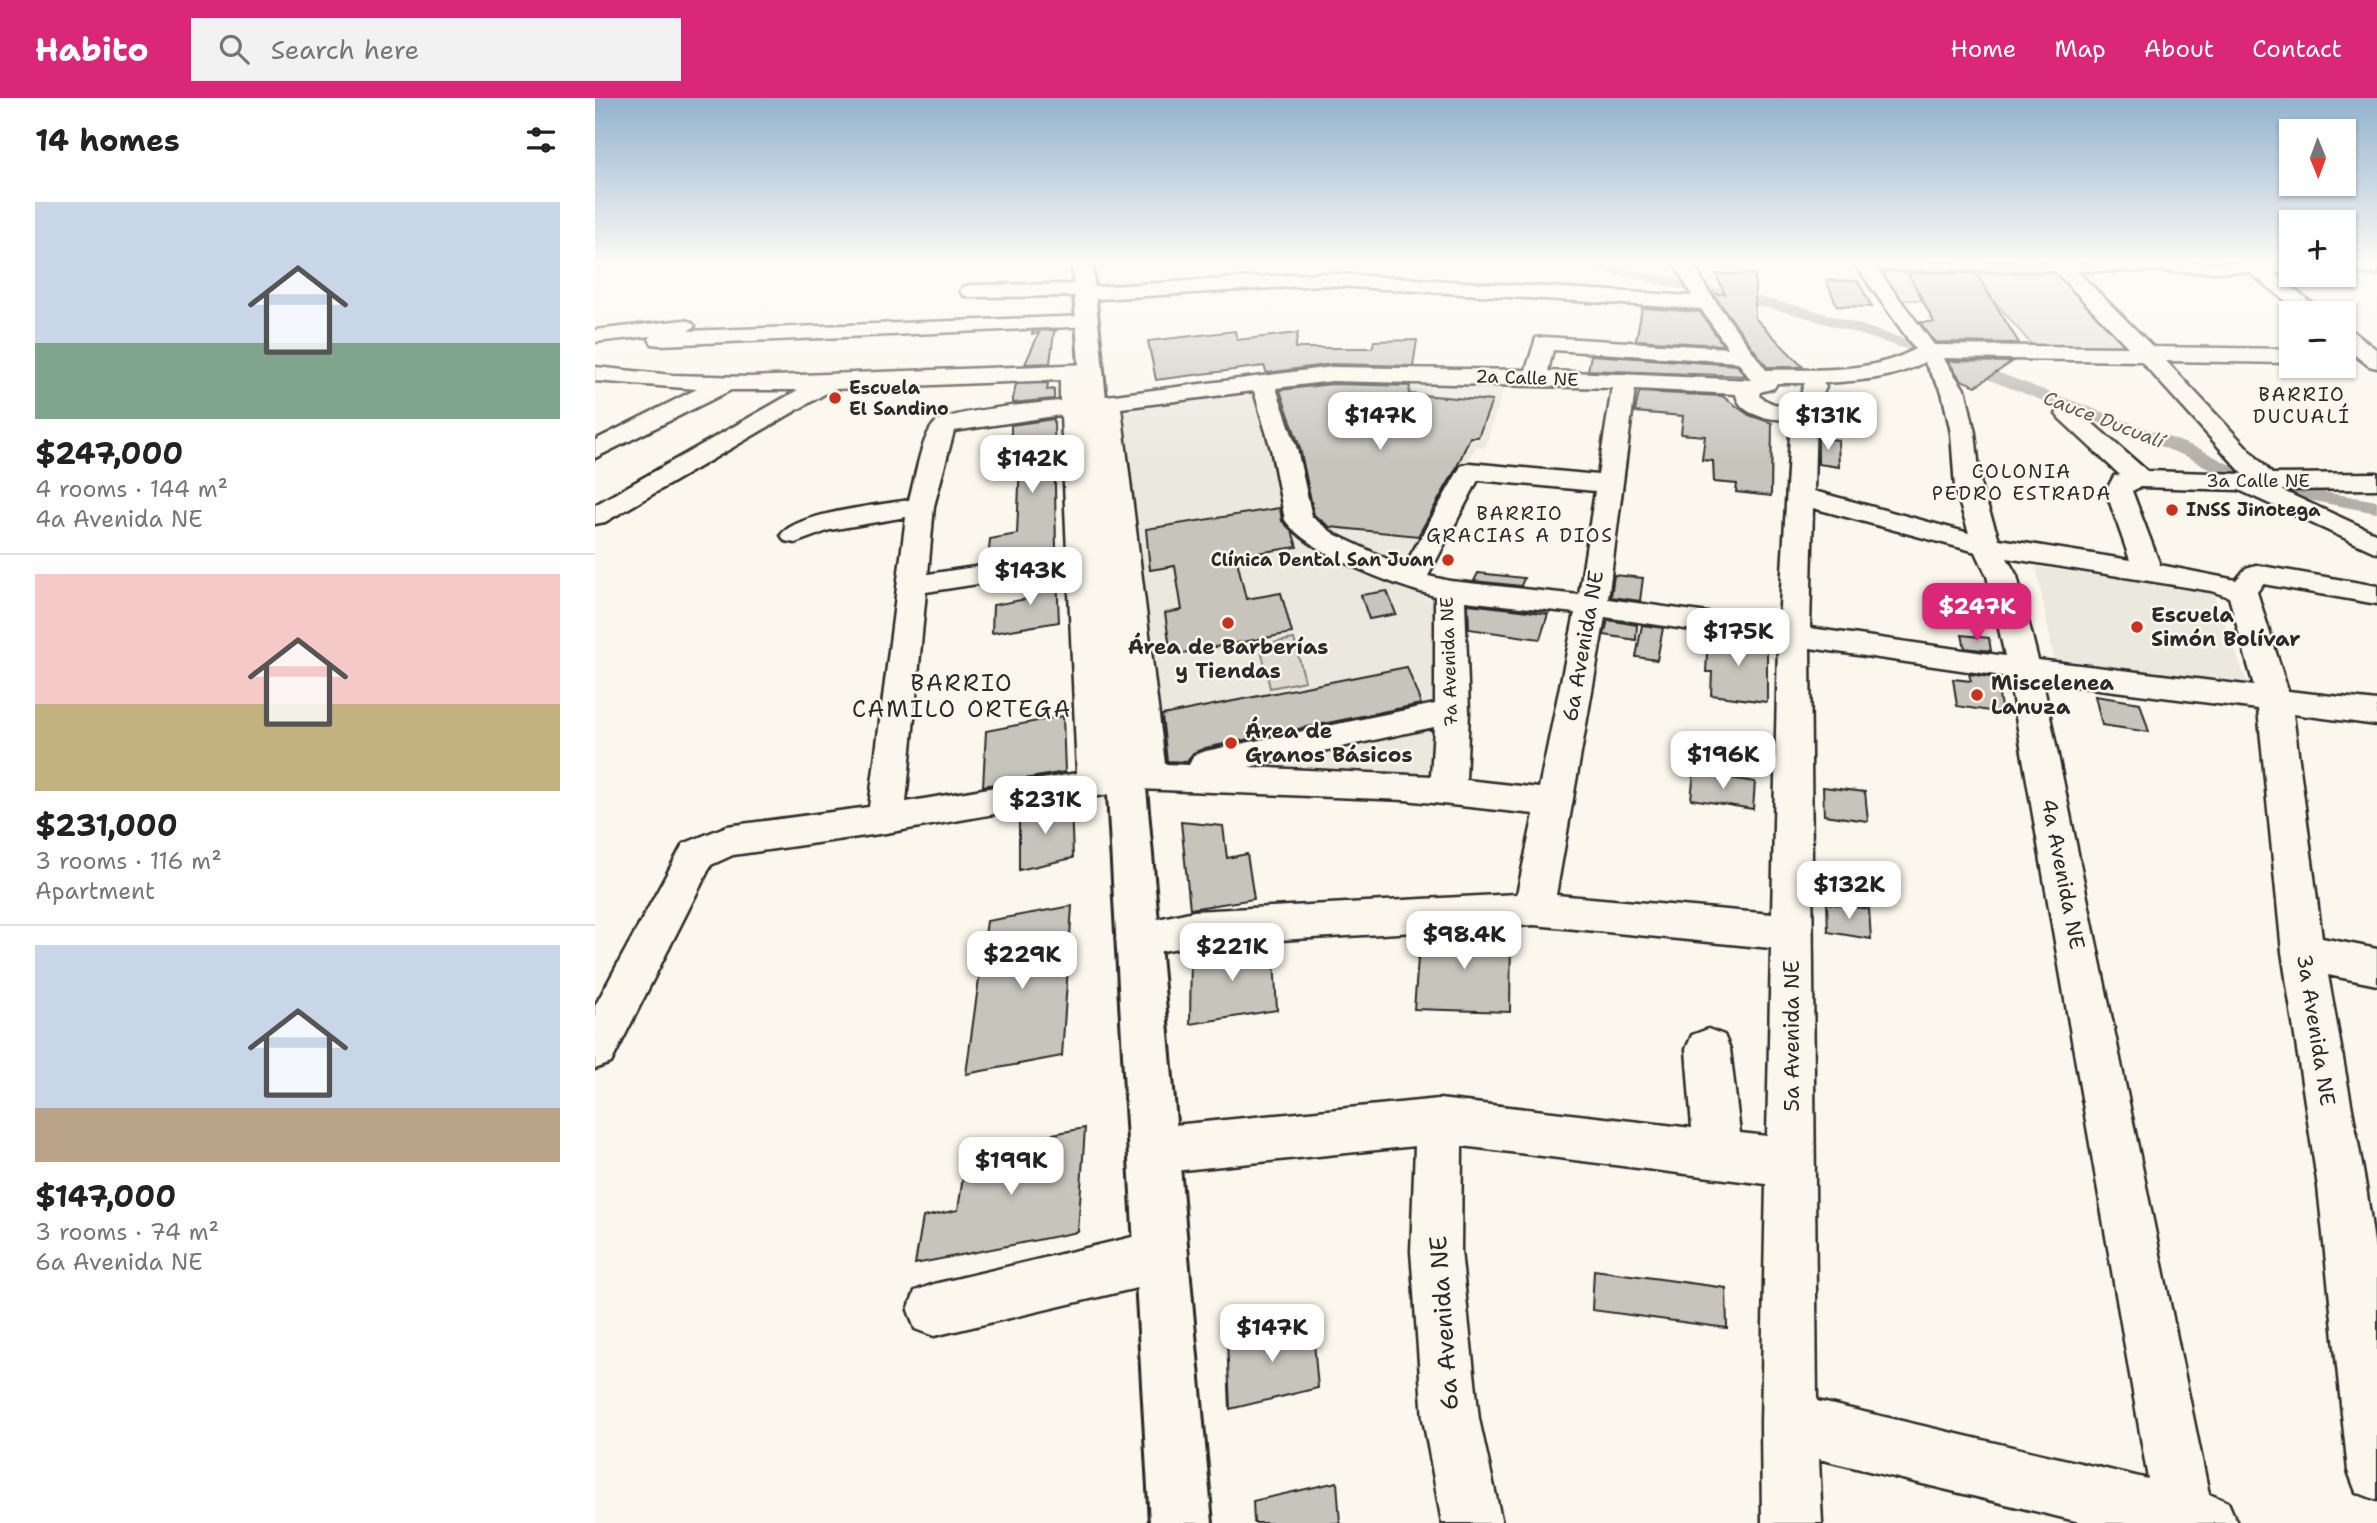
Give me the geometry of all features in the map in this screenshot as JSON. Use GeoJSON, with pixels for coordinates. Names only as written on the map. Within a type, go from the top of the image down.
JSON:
{"type":"FeatureCollection","features":[{"type":"Feature","properties":{"kind":"main road"},"geometry":{"type":"LineString","coordinates":[[1086,330],[1081,371],[1092,404],[1094,558]]}},
{"type":"Feature","properties":{"kind":"main road"},"geometry":{"type":"LineString","coordinates":[[1135,779],[1136,939],[1181,1523]]}},
{"type":"Feature","properties":{"kind":"street"},"geometry":{"type":"LineString","coordinates":[[602,375],[664,334],[684,330]]}},
{"type":"Feature","properties":{"kind":"street"},"geometry":{"type":"LineString","coordinates":[[595,336],[810,330]]}},
{"type":"Feature","properties":{"kind":"street"},"geometry":{"type":"LineString","coordinates":[[1726,330],[1766,390],[1818,375],[1875,370],[1915,360],[1928,351],[2279,356]]}},
{"type":"Feature","properties":{"kind":"street","name":"4a Avenida NE"},"geometry":{"type":"LineString","coordinates":[[1912,330],[1954,392],[1963,433],[1968,488],[1987,546],[2002,576],[2024,669],[2196,1520]]}},
{"type":"Feature","properties":{"kind":"street"},"geometry":{"type":"LineString","coordinates":[[2123,330],[2147,354],[2254,481],[2377,545]]}},
{"type":"Feature","properties":{"kind":"street"},"geometry":{"type":"LineString","coordinates":[[1535,377],[1544,343],[1745,356]]}},
{"type":"Feature","properties":{"kind":"street"},"geometry":{"type":"LineString","coordinates":[[2356,344],[2375,358]]}},
{"type":"Feature","properties":{"kind":"street"},"geometry":{"type":"LineString","coordinates":[[2356,357],[2375,358]]}},
{"type":"Feature","properties":{"kind":"street"},"geometry":{"type":"LineString","coordinates":[[1875,370],[1946,380]]}},
{"type":"Feature","properties":{"kind":"street"},"geometry":{"type":"LineString","coordinates":[[602,375],[728,383],[827,383],[1081,371]]}},
{"type":"Feature","properties":{"kind":"street","name":"2a Calle NE"},"geometry":{"type":"LineString","coordinates":[[921,506],[940,433],[945,426],[1092,404],[1332,374],[1446,384],[1535,377],[1766,390],[1805,410]]}},
{"type":"Feature","properties":{"kind":"street","name":"5a Avenida NE"},"geometry":{"type":"LineString","coordinates":[[1792,1523],[1789,1423],[1794,634],[1805,410],[1818,375]]}},
{"type":"Feature","properties":{"kind":"street"},"geometry":{"type":"LineString","coordinates":[[595,396],[632,379]]}},
{"type":"Feature","properties":{"kind":"street","name":"7a Avenida NE"},"geometry":{"type":"LineString","coordinates":[[1263,382],[1284,449],[1299,520],[1324,540],[1411,580],[1450,590],[1451,712],[1448,790]]}},
{"type":"Feature","properties":{"kind":"street","name":"6a Avenida NE"},"geometry":{"type":"LineString","coordinates":[[1534,909],[1592,606],[1624,382]]}},
{"type":"Feature","properties":{"kind":"street"},"geometry":{"type":"LineString","coordinates":[[595,450],[728,383]]}},
{"type":"Feature","properties":{"kind":"street"},"geometry":{"type":"LineString","coordinates":[[595,516],[827,383]]}},
{"type":"Feature","properties":{"kind":"street"},"geometry":{"type":"LineString","coordinates":[[1092,404],[1135,779]]}},
{"type":"Feature","properties":{"kind":"street"},"geometry":{"type":"LineString","coordinates":[[2067,414],[2140,478]]}},
{"type":"Feature","properties":{"kind":"street"},"geometry":{"type":"LineString","coordinates":[[1411,580],[1470,471],[1608,484]]}},
{"type":"Feature","properties":{"kind":"street"},"geometry":{"type":"LineString","coordinates":[[2140,478],[2123,482],[2119,491],[2148,571]]}},
{"type":"Feature","properties":{"kind":"street","name":"3a Calle NE"},"geometry":{"type":"LineString","coordinates":[[2140,478],[2377,481]]}},
{"type":"Feature","properties":{"kind":"street"},"geometry":{"type":"LineString","coordinates":[[1800,496],[1987,546],[2217,583],[2242,592],[2256,574],[2377,595]]}},
{"type":"Feature","properties":{"kind":"street"},"geometry":{"type":"LineString","coordinates":[[795,536],[823,523],[921,506],[886,819]]}},
{"type":"Feature","properties":{"kind":"street"},"geometry":{"type":"LineString","coordinates":[[912,585],[1094,558],[1135,779]]}},
{"type":"Feature","properties":{"kind":"street"},"geometry":{"type":"LineString","coordinates":[[1450,590],[1592,606],[2024,669],[2377,713]]}},
{"type":"Feature","properties":{"kind":"street","name":"3a Avenida NE"},"geometry":{"type":"LineString","coordinates":[[2242,592],[2274,699],[2303,952],[2342,1187],[2377,1471]]}},
{"type":"Feature","properties":{"kind":"street"},"geometry":{"type":"LineString","coordinates":[[595,1049],[697,855],[727,841],[886,819],[1135,779],[1451,712]]}},
{"type":"Feature","properties":{"kind":"street"},"geometry":{"type":"LineString","coordinates":[[1135,779],[1285,780],[1448,790],[1555,803]]}},
{"type":"Feature","properties":{"kind":"street"},"geometry":{"type":"LineString","coordinates":[[1136,939],[1194,928],[1534,909],[1792,933]]}},
{"type":"Feature","properties":{"kind":"street"},"geometry":{"type":"LineString","coordinates":[[2303,952],[2377,967]]}},
{"type":"Feature","properties":{"kind":"street"},"geometry":{"type":"LineString","coordinates":[[1708,1049],[1718,1153]]}},
{"type":"Feature","properties":{"kind":"street"},"geometry":{"type":"LineString","coordinates":[[1154,1150],[1439,1121],[1791,1163]]}},
{"type":"Feature","properties":{"kind":"street","name":"6a Avenida NE"},"geometry":{"type":"LineString","coordinates":[[1439,1121],[1436,1251],[1451,1419],[1472,1523]]}},
{"type":"Feature","properties":{"kind":"street"},"geometry":{"type":"LineString","coordinates":[[934,1310],[1161,1256]]}},
{"type":"Feature","properties":{"kind":"street"},"geometry":{"type":"LineString","coordinates":[[1789,1423],[2196,1520]]}},
{"type":"Feature","properties":{"kind":"shaded area"},"geometry":{"type":"Polygon","coordinates":[[[2019,330],[2116,330],[2135,350],[2036,350],[2019,330]]]}},
{"type":"Feature","properties":{"kind":"shaded area"},"geometry":{"type":"Polygon","coordinates":[[[1332,375],[1507,378],[1485,448],[1476,447],[1402,585],[1438,604],[1438,782],[1158,772],[1115,403],[1332,375]]]}},
{"type":"Feature","properties":{"kind":"shaded area","name":"Escuela Simón Bolívar"},"geometry":{"type":"Polygon","coordinates":[[[2036,567],[2212,591],[2251,692],[2055,663],[2036,567]]]}},
{"type":"Feature","properties":{"kind":"shaded area"},"geometry":{"type":"Polygon","coordinates":[[[1294,639],[1305,681],[1270,688],[1260,645],[1294,639]]]}},
{"type":"Feature","properties":{"kind":"building"},"geometry":{"type":"Polygon","coordinates":[[[1057,330],[1054,332],[1050,363],[1025,364],[1039,333],[1032,334],[1032,331],[1057,330]]]}},
{"type":"Feature","properties":{"kind":"building"},"geometry":{"type":"Polygon","coordinates":[[[1638,330],[1712,330],[1723,345],[1636,340],[1638,330]]]}},
{"type":"Feature","properties":{"kind":"building"},"geometry":{"type":"Polygon","coordinates":[[[1739,330],[1766,330],[1803,367],[1767,367],[1739,330]]]}},
{"type":"Feature","properties":{"kind":"building"},"geometry":{"type":"Polygon","coordinates":[[[1926,330],[2011,330],[2019,343],[1935,342],[1926,330]]]}},
{"type":"Feature","properties":{"kind":"building"},"geometry":{"type":"Polygon","coordinates":[[[1235,331],[1237,340],[1298,333],[1295,348],[1372,348],[1374,341],[1417,340],[1413,366],[1332,364],[1267,373],[1264,366],[1156,380],[1148,341],[1235,331]]]}},
{"type":"Feature","properties":{"kind":"building"},"geometry":{"type":"Polygon","coordinates":[[[1591,355],[1737,365],[1745,376],[1588,370],[1591,355]]]}},
{"type":"Feature","properties":{"kind":"building"},"geometry":{"type":"Polygon","coordinates":[[[1948,361],[2012,362],[1976,386],[1961,380],[1948,361]]]}},
{"type":"Feature","properties":{"kind":"building"},"geometry":{"type":"Polygon","coordinates":[[[1048,383],[1047,390],[1054,389],[1054,399],[1012,403],[1016,384],[1048,383]]]}},
{"type":"Feature","properties":{"kind":"building"},"geometry":{"type":"Polygon","coordinates":[[[1332,384],[1410,386],[1409,394],[1492,401],[1478,437],[1470,437],[1456,469],[1418,536],[1330,527],[1314,515],[1300,448],[1280,390],[1332,384]]]}},
{"type":"Feature","properties":{"kind":"building"},"geometry":{"type":"Polygon","coordinates":[[[1639,392],[1722,396],[1749,415],[1772,423],[1771,496],[1736,492],[1737,484],[1714,482],[1713,461],[1702,460],[1705,436],[1681,434],[1683,416],[1635,412],[1639,392]]]}},
{"type":"Feature","properties":{"kind":"building"},"geometry":{"type":"Polygon","coordinates":[[[1054,419],[1056,552],[988,562],[990,539],[1017,534],[1021,438],[1011,439],[1011,425],[1054,419]]]}},
{"type":"Feature","properties":{"kind":"building"},"geometry":{"type":"Polygon","coordinates":[[[1818,438],[1838,440],[1839,467],[1818,464],[1818,438]]]}},
{"type":"Feature","properties":{"kind":"building"},"geometry":{"type":"Polygon","coordinates":[[[1280,508],[1282,521],[1292,531],[1297,547],[1236,556],[1246,599],[1281,593],[1292,633],[1171,655],[1165,613],[1182,610],[1175,566],[1150,570],[1146,529],[1280,508]]]}},
{"type":"Feature","properties":{"kind":"building"},"geometry":{"type":"Polygon","coordinates":[[[1478,573],[1524,578],[1521,586],[1474,581],[1478,573]]]}},
{"type":"Feature","properties":{"kind":"building"},"geometry":{"type":"Polygon","coordinates":[[[1057,574],[1059,622],[992,633],[993,605],[1027,599],[1027,579],[1057,574]]]}},
{"type":"Feature","properties":{"kind":"building"},"geometry":{"type":"Polygon","coordinates":[[[1614,575],[1643,578],[1640,601],[1611,597],[1614,575]]]}},
{"type":"Feature","properties":{"kind":"building"},"geometry":{"type":"Polygon","coordinates":[[[1387,591],[1396,614],[1369,619],[1361,595],[1387,591]]]}},
{"type":"Feature","properties":{"kind":"building"},"geometry":{"type":"Polygon","coordinates":[[[1468,604],[1548,614],[1540,639],[1469,629],[1468,604]]]}},
{"type":"Feature","properties":{"kind":"building"},"geometry":{"type":"Polygon","coordinates":[[[1608,620],[1637,625],[1636,640],[1604,635],[1608,620]]]}},
{"type":"Feature","properties":{"kind":"building"},"geometry":{"type":"Polygon","coordinates":[[[1642,625],[1663,628],[1657,660],[1636,657],[1642,625]]]}},
{"type":"Feature","properties":{"kind":"building"},"geometry":{"type":"Polygon","coordinates":[[[1708,635],[1767,644],[1767,702],[1711,695],[1712,672],[1706,672],[1708,635]]]}},
{"type":"Feature","properties":{"kind":"building"},"geometry":{"type":"Polygon","coordinates":[[[1962,635],[1989,638],[1991,651],[1965,648],[1962,635]]]}},
{"type":"Feature","properties":{"kind":"building","name":"Área de Granos Básicos"},"geometry":{"type":"Polygon","coordinates":[[[1407,667],[1421,704],[1205,748],[1193,753],[1187,762],[1167,761],[1162,715],[1407,667]]]}},
{"type":"Feature","properties":{"kind":"building","name":"Miscelenea Lanuza"},"geometry":{"type":"Polygon","coordinates":[[[1969,674],[1996,678],[2002,713],[1957,706],[1953,679],[1971,681],[1969,674]]]}},
{"type":"Feature","properties":{"kind":"building"},"geometry":{"type":"Polygon","coordinates":[[[2095,696],[2140,703],[2149,732],[2102,725],[2095,696]]]}},
{"type":"Feature","properties":{"kind":"building"},"geometry":{"type":"Polygon","coordinates":[[[1063,716],[1065,772],[983,786],[986,731],[1063,716]]]}},
{"type":"Feature","properties":{"kind":"building"},"geometry":{"type":"Polygon","coordinates":[[[1694,772],[1755,782],[1753,809],[1691,799],[1694,772]]]}},
{"type":"Feature","properties":{"kind":"building"},"geometry":{"type":"Polygon","coordinates":[[[1823,787],[1865,792],[1868,821],[1824,815],[1823,787]]]}},
{"type":"Feature","properties":{"kind":"building"},"geometry":{"type":"Polygon","coordinates":[[[1071,803],[1073,858],[1019,870],[1019,812],[1071,803]]]}},
{"type":"Feature","properties":{"kind":"building"},"geometry":{"type":"Polygon","coordinates":[[[1181,822],[1223,826],[1227,858],[1247,854],[1254,899],[1190,909],[1181,822]]]}},
{"type":"Feature","properties":{"kind":"building"},"geometry":{"type":"Polygon","coordinates":[[[1827,903],[1869,909],[1871,939],[1828,932],[1827,903]]]}},
{"type":"Feature","properties":{"kind":"building"},"geometry":{"type":"Polygon","coordinates":[[[1072,906],[1062,1056],[966,1074],[987,921],[1072,906]]]}},
{"type":"Feature","properties":{"kind":"building"},"geometry":{"type":"Polygon","coordinates":[[[1511,931],[1510,1012],[1414,1009],[1420,934],[1511,931]]]}},
{"type":"Feature","properties":{"kind":"building"},"geometry":{"type":"Polygon","coordinates":[[[1273,943],[1277,1010],[1190,1024],[1191,952],[1273,943]]]}},
{"type":"Feature","properties":{"kind":"building"},"geometry":{"type":"Polygon","coordinates":[[[1085,1128],[1078,1232],[915,1264],[923,1217],[958,1210],[967,1150],[1085,1128]]]}},
{"type":"Feature","properties":{"kind":"building"},"geometry":{"type":"Polygon","coordinates":[[[1594,1270],[1726,1288],[1727,1328],[1592,1310],[1594,1270]]]}},
{"type":"Feature","properties":{"kind":"building"},"geometry":{"type":"Polygon","coordinates":[[[1312,1320],[1318,1388],[1230,1409],[1227,1339],[1312,1320]]]}},
{"type":"Feature","properties":{"kind":"building"},"geometry":{"type":"Polygon","coordinates":[[[1337,1482],[1340,1523],[1254,1523],[1253,1501],[1337,1482]]]}},
{"type":"Feature","properties":{"kind":"waterway","name":"Cauce Ducualí"},"geometry":{"type":"LineString","coordinates":[[1860,330],[1909,345]]}},
{"type":"Feature","properties":{"kind":"waterway","name":"Cauce Ducualí"},"geometry":{"type":"LineString","coordinates":[[1962,364],[2194,453],[2244,480]]}},
{"type":"Feature","properties":{"kind":"waterway","name":"Cauce Ducualí"},"geometry":{"type":"LineString","coordinates":[[2257,485],[2377,507]]}},
{"type":"Feature","properties":{"kind":"place","name":"Escuela El Sandino"},"geometry":{"type":"Point","coordinates":[835,398]}},
{"type":"Feature","properties":{"kind":"place","name":"INSS Jinotega"},"geometry":{"type":"Point","coordinates":[2172,510]}},
{"type":"Feature","properties":{"kind":"place","name":"Clínica Dental San Juan"},"geometry":{"type":"Point","coordinates":[1448,560]}},
{"type":"Feature","properties":{"kind":"place","name":"Área de Barberías y Tiendas"},"geometry":{"type":"Point","coordinates":[1228,623]}},
{"type":"Feature","properties":{"kind":"place","name":"Escuela Simón Bolívar"},"geometry":{"type":"Point","coordinates":[2137,627]}},
{"type":"Feature","properties":{"kind":"place","name":"Miscelenea Lanuza"},"geometry":{"type":"Point","coordinates":[1977,695]}},
{"type":"Feature","properties":{"kind":"place","name":"Área de Granos Básicos"},"geometry":{"type":"Point","coordinates":[1231,743]}},
{"type":"Feature","properties":{"kind":"district","name":"BARRIO DUCUALÍ"},"geometry":{"type":"Point","coordinates":[2302,405]}},
{"type":"Feature","properties":{"kind":"district","name":"COLONIA PEDRO ESTRADA"},"geometry":{"type":"Point","coordinates":[2022,482]}},
{"type":"Feature","properties":{"kind":"district","name":"BARRIO GRACIAS A DIOS"},"geometry":{"type":"Point","coordinates":[1520,524]}},
{"type":"Feature","properties":{"kind":"district","name":"BARRIO CAMILO ORTEGA"},"geometry":{"type":"Point","coordinates":[962,696]}}]}
